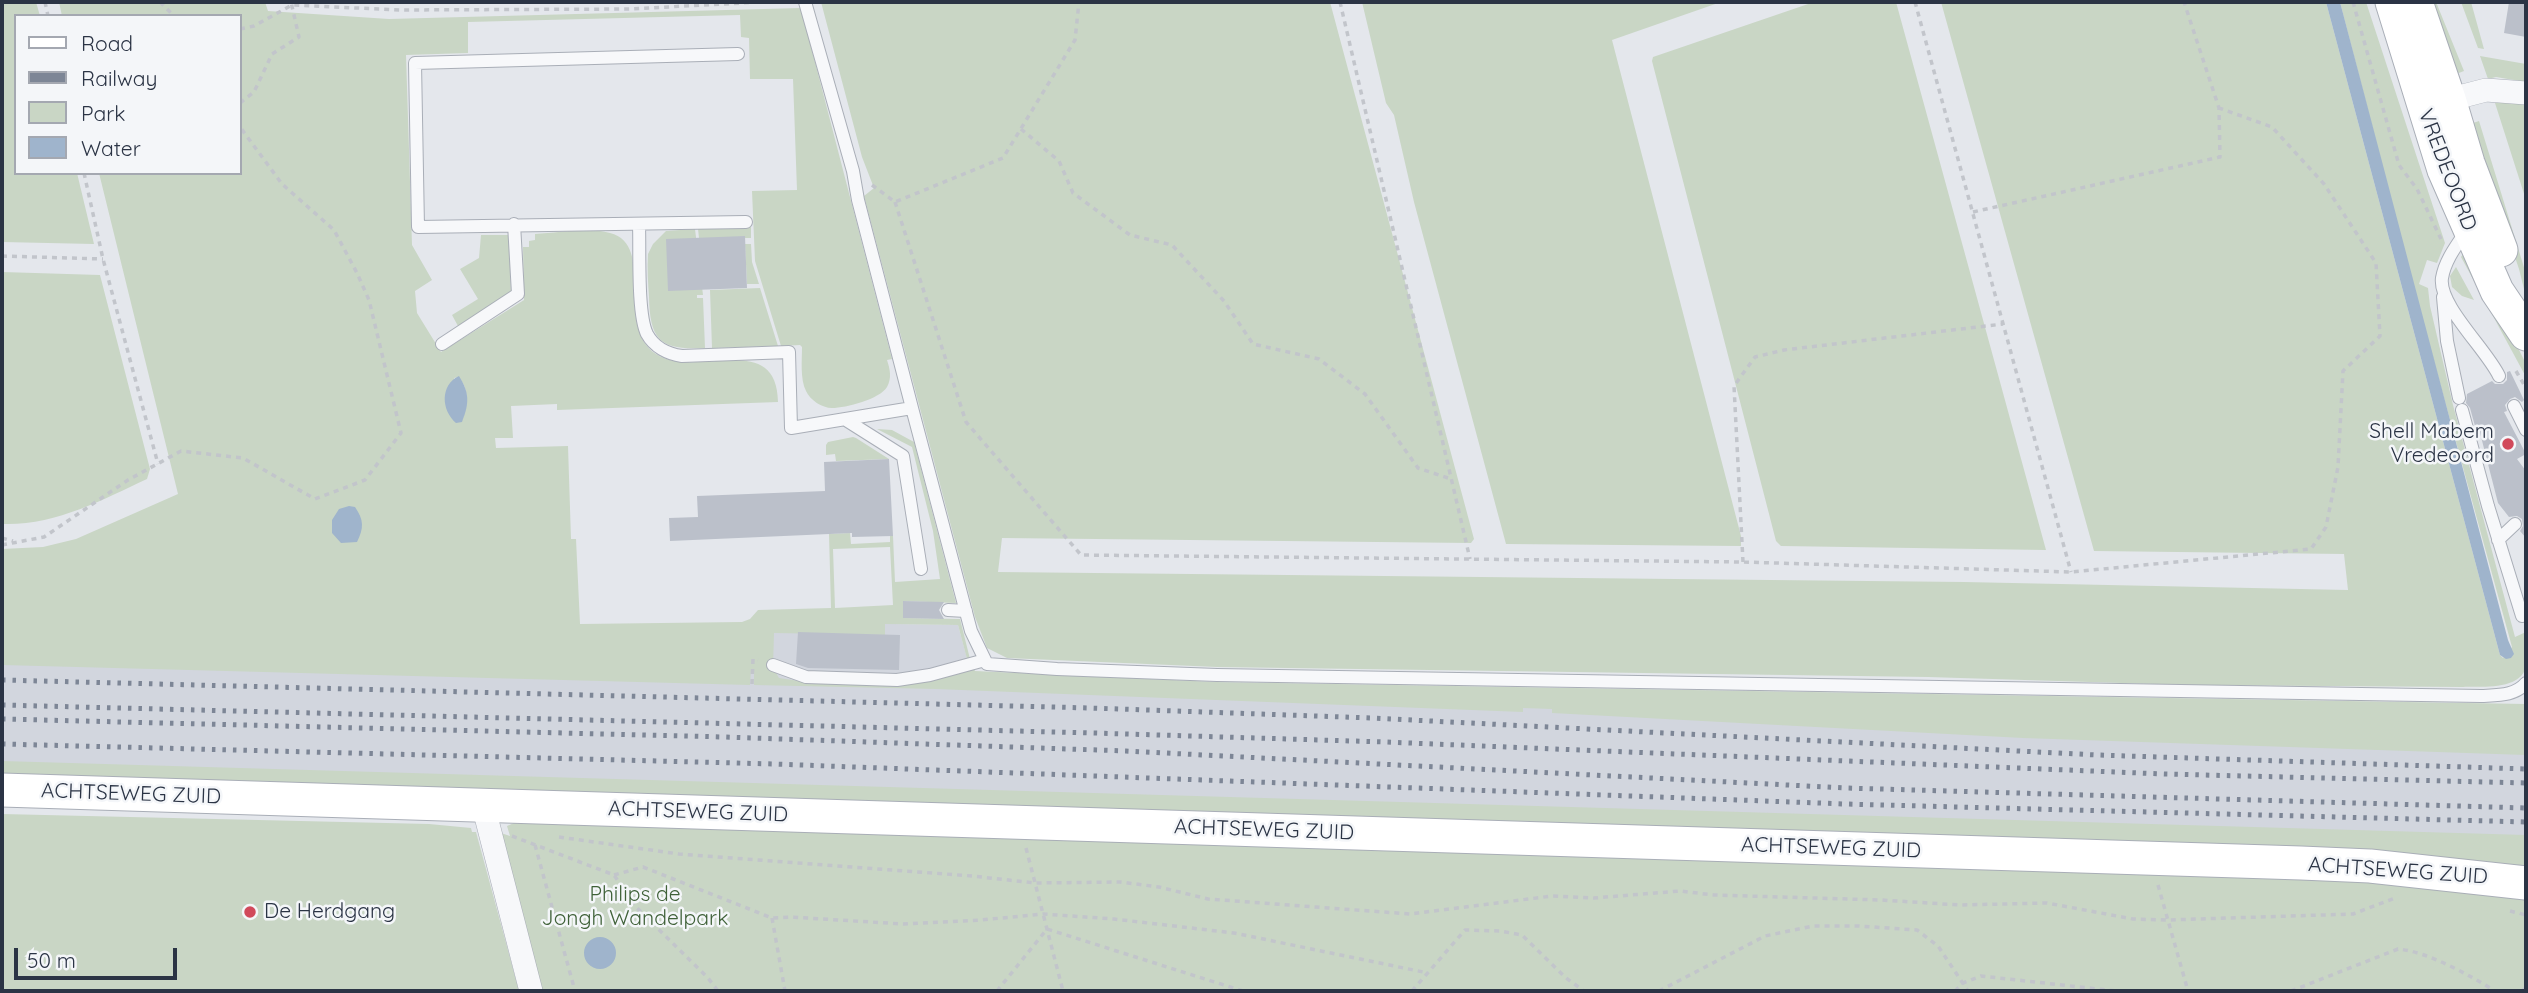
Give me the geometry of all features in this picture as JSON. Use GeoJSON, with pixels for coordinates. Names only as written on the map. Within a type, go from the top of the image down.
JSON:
{"type":"FeatureCollection","features":[{"type":"Feature","properties":{"kind":"street","name":"VREDEOORD"},"geometry":{"type":"LineString","coordinates":[[2392,2],[2436,103]]}},
{"type":"Feature","properties":{"kind":"street","name":"VREDEOORD"},"geometry":{"type":"LineString","coordinates":[[2416,2],[2436,103],[2444,170],[2470,232],[2519,301],[2525,332]]}},
{"type":"Feature","properties":{"kind":"street"},"geometry":{"type":"LineString","coordinates":[[2436,103],[2486,90],[2526,93]]}},
{"type":"Feature","properties":{"kind":"street","name":"ACHTSEWEG ZUID"},"geometry":{"type":"LineString","coordinates":[[2,790],[2370,866],[2526,883]]}},
{"type":"Feature","properties":{"kind":"street"},"geometry":{"type":"LineString","coordinates":[[483,805],[531,991]]}},
{"type":"Feature","properties":{"kind":"lane"},"geometry":{"type":"LineString","coordinates":[[805,2],[853,172],[965,611],[971,631],[987,663],[1217,675],[2482,696],[2509,694],[2526,683]]}},
{"type":"Feature","properties":{"kind":"lane"},"geometry":{"type":"LineString","coordinates":[[738,54],[415,62],[418,227],[746,222]]}},
{"type":"Feature","properties":{"kind":"lane"},"geometry":{"type":"LineString","coordinates":[[442,344],[518,295],[514,224]]}},
{"type":"Feature","properties":{"kind":"lane"},"geometry":{"type":"LineString","coordinates":[[639,225],[642,318],[648,335],[658,347],[682,356],[789,352],[792,428],[912,408]]}},
{"type":"Feature","properties":{"kind":"lane"},"geometry":{"type":"LineString","coordinates":[[2470,232],[2442,277],[2447,341],[2498,540],[2522,616],[2526,614]]}},
{"type":"Feature","properties":{"kind":"lane"},"geometry":{"type":"LineString","coordinates":[[2442,293],[2499,376]]}},
{"type":"Feature","properties":{"kind":"lane"},"geometry":{"type":"LineString","coordinates":[[2514,406],[2526,430]]}},
{"type":"Feature","properties":{"kind":"lane"},"geometry":{"type":"LineString","coordinates":[[846,420],[903,456],[921,569]]}},
{"type":"Feature","properties":{"kind":"lane"},"geometry":{"type":"LineString","coordinates":[[2498,540],[2515,524]]}},
{"type":"Feature","properties":{"kind":"lane"},"geometry":{"type":"LineString","coordinates":[[948,610],[965,611]]}},
{"type":"Feature","properties":{"kind":"lane"},"geometry":{"type":"LineString","coordinates":[[773,665],[806,677],[897,680],[930,675],[985,660]]}},
{"type":"Feature","properties":{"kind":"path"},"geometry":{"type":"LineString","coordinates":[[242,29],[254,26],[292,4],[400,10],[629,9],[760,2]]}},
{"type":"Feature","properties":{"kind":"path"},"geometry":{"type":"LineString","coordinates":[[895,202],[1003,158],[1075,40],[1079,2]]}},
{"type":"Feature","properties":{"kind":"path"},"geometry":{"type":"LineString","coordinates":[[1340,2],[1470,559]]}},
{"type":"Feature","properties":{"kind":"path"},"geometry":{"type":"LineString","coordinates":[[1915,2],[2071,572]]}},
{"type":"Feature","properties":{"kind":"path"},"geometry":{"type":"LineString","coordinates":[[1973,212],[2220,157],[2219,108],[2184,2]]}},
{"type":"Feature","properties":{"kind":"path"},"geometry":{"type":"LineString","coordinates":[[2353,2],[2399,165],[2424,199],[2441,240],[2470,232]]}},
{"type":"Feature","properties":{"kind":"path"},"geometry":{"type":"LineString","coordinates":[[242,101],[254,92],[272,54],[299,37],[292,4]]}},
{"type":"Feature","properties":{"kind":"path"},"geometry":{"type":"LineString","coordinates":[[853,172],[895,202],[966,422],[1081,555],[1743,562],[2071,572],[2311,549],[2326,527],[2338,467],[2343,371],[2380,336],[2376,263],[2324,184],[2272,127],[2219,108]]}},
{"type":"Feature","properties":{"kind":"path"},"geometry":{"type":"LineString","coordinates":[[2,545],[44,537],[128,480],[181,451],[243,458],[314,499],[365,480],[401,433],[369,300],[357,273],[334,230],[282,184],[242,130]]}},
{"type":"Feature","properties":{"kind":"path"},"geometry":{"type":"LineString","coordinates":[[1021,130],[1059,161],[1073,192],[1130,235],[1172,245],[1224,301],[1254,344],[1319,359],[1365,394],[1418,468],[1451,479]]}},
{"type":"Feature","properties":{"kind":"path"},"geometry":{"type":"LineString","coordinates":[[83,175],[158,464]]}},
{"type":"Feature","properties":{"kind":"path"},"geometry":{"type":"LineString","coordinates":[[2,256],[103,259]]}},
{"type":"Feature","properties":{"kind":"path"},"geometry":{"type":"LineString","coordinates":[[1743,562],[1734,386],[1755,357],[1784,350],[2003,324]]}},
{"type":"Feature","properties":{"kind":"path"},"geometry":{"type":"LineString","coordinates":[[2,538],[14,541]]}},
{"type":"Feature","properties":{"kind":"path"},"geometry":{"type":"LineString","coordinates":[[752,684],[753,670]]}},
{"type":"Feature","properties":{"kind":"path"},"geometry":{"type":"LineString","coordinates":[[1019,822],[1063,991]]}},
{"type":"Feature","properties":{"kind":"path"},"geometry":{"type":"LineString","coordinates":[[509,834],[614,875],[635,906],[718,991]]}},
{"type":"Feature","properties":{"kind":"path","name":"ACHTSEWEG ZUID"},"geometry":{"type":"LineString","coordinates":[[551,836],[679,855],[1035,883],[1120,883],[1159,887],[1208,899],[1410,914],[1552,896],[1594,898],[1680,891],[1714,895],[1960,905],[2047,903],[2133,919],[2167,920],[2353,914],[2403,895]]}},
{"type":"Feature","properties":{"kind":"path"},"geometry":{"type":"LineString","coordinates":[[535,844],[575,991]]}},
{"type":"Feature","properties":{"kind":"path"},"geometry":{"type":"LineString","coordinates":[[2151,858],[2188,991]]}},
{"type":"Feature","properties":{"kind":"path"},"geometry":{"type":"LineString","coordinates":[[614,875],[643,867],[772,918],[903,924],[1043,914],[1114,919],[1234,933],[1428,973]]}},
{"type":"Feature","properties":{"kind":"path","name":"ACHTSEWEG ZUID"},"geometry":{"type":"LineString","coordinates":[[2499,909],[2526,915]]}},
{"type":"Feature","properties":{"kind":"path"},"geometry":{"type":"LineString","coordinates":[[772,918],[785,991]]}},
{"type":"Feature","properties":{"kind":"path"},"geometry":{"type":"LineString","coordinates":[[1659,991],[1765,936],[1813,926],[1917,930],[1938,946],[1968,991]]}},
{"type":"Feature","properties":{"kind":"path"},"geometry":{"type":"LineString","coordinates":[[997,991],[1047,929]]}},
{"type":"Feature","properties":{"kind":"path"},"geometry":{"type":"LineString","coordinates":[[1047,929],[1243,991]]}},
{"type":"Feature","properties":{"kind":"path"},"geometry":{"type":"LineString","coordinates":[[1412,991],[1465,930],[1522,934],[1566,978],[1584,991]]}},
{"type":"Feature","properties":{"kind":"path"},"geometry":{"type":"LineString","coordinates":[[2291,991],[2398,949],[2413,950],[2495,991]]}},
{"type":"Feature","properties":{"kind":"path"},"geometry":{"type":"LineString","coordinates":[[1955,991],[1981,975],[2116,991]]}},
{"type":"Feature","properties":{"kind":"path"},"geometry":{"type":"LineString","coordinates":[[2522,991],[2526,988]]}},
{"type":"Feature","properties":{"kind":"shaded area"},"geometry":{"type":"Polygon","coordinates":[[[2,621],[765,645],[766,622],[958,625],[973,681],[2526,735],[2526,837],[2,772],[2,621]]]}},
{"type":"Feature","properties":{"kind":"green space"},"geometry":{"type":"Polygon","coordinates":[[[2,2],[36,2],[39,14],[14,14],[14,175],[77,175],[94,244],[2,242],[2,2]]]}},
{"type":"Feature","properties":{"kind":"green space"},"geometry":{"type":"Polygon","coordinates":[[[59,2],[265,2],[268,11],[389,19],[801,8],[892,359],[887,360],[890,377],[889,384],[883,391],[862,402],[838,408],[820,405],[808,394],[802,375],[802,347],[781,346],[755,261],[752,191],[797,190],[793,79],[750,79],[749,38],[741,37],[740,15],[468,22],[468,53],[406,55],[412,245],[432,280],[415,291],[417,313],[441,352],[524,300],[523,247],[529,247],[529,241],[535,240],[535,234],[592,230],[610,233],[624,240],[631,253],[637,325],[644,341],[656,354],[672,361],[749,362],[764,367],[774,380],[778,402],[557,410],[557,404],[511,406],[513,438],[495,438],[496,448],[568,446],[571,539],[576,539],[580,624],[742,622],[750,619],[758,610],[831,608],[829,534],[850,533],[851,544],[890,542],[890,536],[893,536],[895,582],[940,579],[933,531],[912,447],[877,429],[892,430],[914,442],[956,603],[903,601],[903,618],[960,619],[970,659],[967,659],[958,625],[885,624],[885,635],[774,633],[773,668],[779,678],[806,682],[913,684],[974,669],[1216,682],[2526,704],[2526,755],[2023,738],[1552,713],[1552,709],[1523,708],[1523,712],[936,689],[754,685],[754,671],[751,670],[750,685],[2,665],[2,549],[43,547],[76,539],[178,494],[99,175],[242,175],[242,14],[62,14],[59,2]],[[458,377],[454,378],[461,422],[467,398],[462,381],[458,377]],[[890,547],[833,549],[835,608],[893,605],[890,547]]]}},
{"type":"Feature","properties":{"kind":"green space"},"geometry":{"type":"Polygon","coordinates":[[[821,2],[1330,2],[1474,539],[1471,543],[1002,538],[998,572],[1964,582],[2348,590],[2344,554],[2094,551],[1941,2],[2326,2],[2500,655],[2503,658],[2512,647],[2411,277],[2340,2],[2366,2],[2445,243],[2437,263],[2427,260],[2419,284],[2428,288],[2453,405],[2515,637],[2526,632],[2527,653],[2523,674],[2517,680],[2490,687],[2187,685],[1928,677],[1217,667],[1007,658],[987,648],[975,617],[864,196],[874,188],[862,157],[821,2]]]}},
{"type":"Feature","properties":{"kind":"green space"},"geometry":{"type":"Polygon","coordinates":[[[1362,2],[1721,2],[1612,40],[1741,536],[1741,546],[1506,544],[1414,202],[1394,115],[1386,103],[1362,2]]]}},
{"type":"Feature","properties":{"kind":"green space"},"geometry":{"type":"Polygon","coordinates":[[[1814,2],[1896,2],[2046,550],[1781,546],[1776,541],[1652,61],[1653,57],[1814,2]]]}},
{"type":"Feature","properties":{"kind":"green space"},"geometry":{"type":"Polygon","coordinates":[[[2423,2],[2436,2],[2464,71],[2451,76],[2423,2]]]}},
{"type":"Feature","properties":{"kind":"green space"},"geometry":{"type":"Polygon","coordinates":[[[2461,2],[2471,2],[2484,49],[2478,48],[2461,2]]]}},
{"type":"Feature","properties":{"kind":"green space"},"geometry":{"type":"Polygon","coordinates":[[[2480,56],[2526,64],[2526,82],[2496,77],[2488,79],[2480,56]]]}},
{"type":"Feature","properties":{"kind":"green space"},"geometry":{"type":"Polygon","coordinates":[[[2495,103],[2526,103],[2526,200],[2495,103]]]}},
{"type":"Feature","properties":{"kind":"green space"},"geometry":{"type":"Polygon","coordinates":[[[2479,121],[2526,274],[2526,297],[2470,124],[2479,121]]]}},
{"type":"Feature","properties":{"kind":"green space"},"geometry":{"type":"Polygon","coordinates":[[[751,227],[751,238],[699,238],[698,229],[751,227]]]}},
{"type":"Feature","properties":{"kind":"green space"},"geometry":{"type":"Polygon","coordinates":[[[695,229],[703,295],[697,295],[697,298],[703,298],[705,348],[668,345],[656,333],[650,312],[648,254],[653,244],[666,231],[695,229]]]}},
{"type":"Feature","properties":{"kind":"green space"},"geometry":{"type":"Polygon","coordinates":[[[481,235],[509,235],[511,293],[458,326],[452,315],[478,299],[460,269],[479,258],[481,235]]]}},
{"type":"Feature","properties":{"kind":"green space"},"geometry":{"type":"Polygon","coordinates":[[[745,244],[751,244],[752,262],[759,284],[747,284],[745,244]]]}},
{"type":"Feature","properties":{"kind":"green space"},"geometry":{"type":"Polygon","coordinates":[[[2468,247],[2526,364],[2526,377],[2461,257],[2468,247]]]}},
{"type":"Feature","properties":{"kind":"green space"},"geometry":{"type":"Polygon","coordinates":[[[2456,267],[2474,300],[2462,296],[2452,287],[2450,276],[2456,267]]]}},
{"type":"Feature","properties":{"kind":"green space"},"geometry":{"type":"Polygon","coordinates":[[[2,272],[100,275],[150,469],[147,479],[59,516],[21,524],[2,524],[2,272]]]}},
{"type":"Feature","properties":{"kind":"green space"},"geometry":{"type":"Polygon","coordinates":[[[760,288],[778,346],[712,348],[710,290],[760,288]]]}},
{"type":"Feature","properties":{"kind":"green space"},"geometry":{"type":"Polygon","coordinates":[[[853,437],[889,459],[836,461],[835,454],[826,455],[828,442],[853,437]]]}},
{"type":"Feature","properties":{"kind":"green space"},"geometry":{"type":"Polygon","coordinates":[[[2,761],[2526,835],[2526,870],[2,777],[2,761]]]}},
{"type":"Feature","properties":{"kind":"green space","name":"De Herdgang"},"geometry":{"type":"Polygon","coordinates":[[[2,814],[429,824],[471,828],[472,832],[476,832],[519,991],[2,991],[2,814]]]}},
{"type":"Feature","properties":{"kind":"green space","name":"Philips de Jongh Wandelpark"},"geometry":{"type":"Polygon","coordinates":[[[536,819],[2368,878],[2526,896],[2526,991],[536,991],[501,833],[510,836],[507,826],[514,823],[535,824],[536,819]]]}},
{"type":"Feature","properties":{"kind":"water"},"geometry":{"type":"Polygon","coordinates":[[[2326,2],[2340,2],[2508,640],[2514,654],[2511,658],[2506,659],[2500,655],[2326,2]]]}},
{"type":"Feature","properties":{"kind":"water"},"geometry":{"type":"Polygon","coordinates":[[[459,376],[465,387],[467,403],[462,422],[456,423],[447,411],[445,398],[448,385],[459,376]]]}},
{"type":"Feature","properties":{"kind":"water"},"geometry":{"type":"Polygon","coordinates":[[[355,507],[360,516],[361,532],[357,542],[341,543],[332,533],[332,520],[339,509],[355,507]]]}},
{"type":"Feature","properties":{"kind":"water"},"geometry":{"type":"Polygon","coordinates":[[[600,937],[611,942],[616,953],[611,964],[600,969],[589,964],[584,953],[589,942],[600,937]]]}},
{"type":"Feature","properties":{"kind":"building"},"geometry":{"type":"Polygon","coordinates":[[[2509,2],[2526,2],[2526,37],[2504,33],[2509,2]]]}},
{"type":"Feature","properties":{"kind":"building"},"geometry":{"type":"Polygon","coordinates":[[[745,236],[747,288],[668,291],[666,239],[745,236]]]}},
{"type":"Feature","properties":{"kind":"building"},"geometry":{"type":"Polygon","coordinates":[[[2510,371],[2524,400],[2522,402],[2515,397],[2510,399],[2505,405],[2507,411],[2504,412],[2526,454],[2517,459],[2526,471],[2526,538],[2520,531],[2523,526],[2522,519],[2517,516],[2509,517],[2498,503],[2478,425],[2475,426],[2466,403],[2467,394],[2492,381],[2495,384],[2503,384],[2507,380],[2507,372],[2510,371]]]}},
{"type":"Feature","properties":{"kind":"building"},"geometry":{"type":"Polygon","coordinates":[[[889,459],[893,536],[852,537],[852,533],[670,541],[669,518],[698,517],[697,496],[825,491],[824,462],[889,459]]]}},
{"type":"Feature","properties":{"kind":"building"},"geometry":{"type":"Polygon","coordinates":[[[903,601],[944,602],[939,610],[944,619],[903,618],[903,601]]]}},
{"type":"Feature","properties":{"kind":"building"},"geometry":{"type":"Polygon","coordinates":[[[798,632],[900,635],[899,670],[808,668],[796,664],[798,632]]]}},
{"type":"Feature","properties":{"kind":"railway"},"geometry":{"type":"LineString","coordinates":[[2,680],[1090,708],[1372,718],[2097,755],[2526,769]]}},
{"type":"Feature","properties":{"kind":"railway"},"geometry":{"type":"LineString","coordinates":[[2,705],[1094,733],[1385,742],[2164,774],[2526,783]]}},
{"type":"Feature","properties":{"kind":"railway"},"geometry":{"type":"LineString","coordinates":[[2,719],[724,737],[1126,751],[1846,788],[2526,808]]}},
{"type":"Feature","properties":{"kind":"railway"},"geometry":{"type":"LineString","coordinates":[[2,744],[774,764],[1845,804],[2526,822]]}},
{"type":"Feature","properties":{"kind":"place","name":"Shell Mabem Vredeoord"},"geometry":{"type":"Point","coordinates":[2508,444]}},
{"type":"Feature","properties":{"kind":"place","name":"De Herdgang"},"geometry":{"type":"Point","coordinates":[250,912]}}]}
